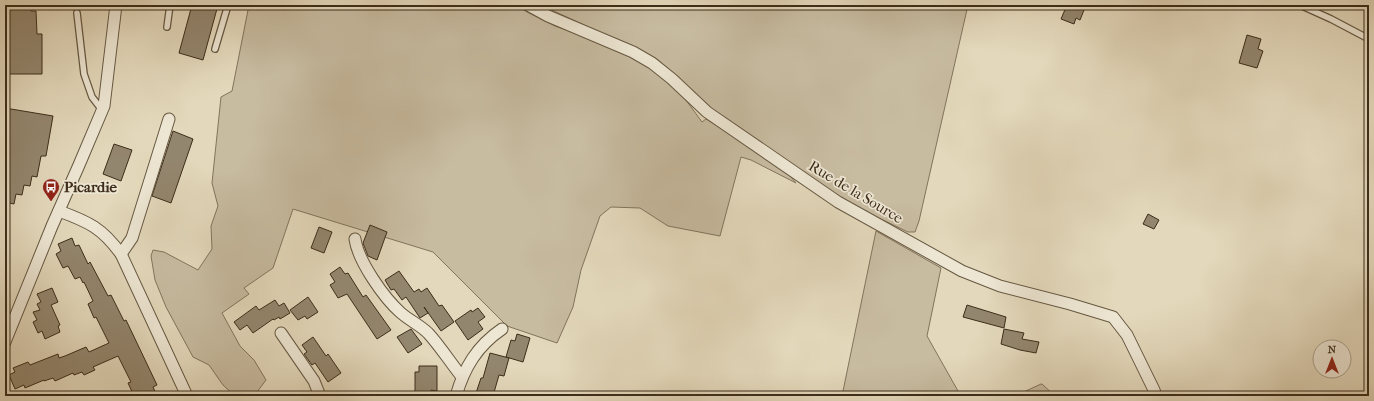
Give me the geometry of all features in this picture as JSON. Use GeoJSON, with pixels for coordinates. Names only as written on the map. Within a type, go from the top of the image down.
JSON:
{"type":"FeatureCollection","features":[{"type":"Feature","properties":{"kind":"street"},"geometry":{"type":"LineString","coordinates":[[5,342],[104,106],[116,5]]}},
{"type":"Feature","properties":{"kind":"street","name":"Rue de la Source"},"geometry":{"type":"LineString","coordinates":[[528,5],[548,16],[633,52],[652,63],[672,79],[707,112],[838,202],[962,271],[1000,286],[1113,317],[1127,335],[1156,396]]}},
{"type":"Feature","properties":{"kind":"street"},"geometry":{"type":"LineString","coordinates":[[121,254],[132,238],[168,119]]}},
{"type":"Feature","properties":{"kind":"street"},"geometry":{"type":"LineString","coordinates":[[59,211],[86,221],[98,228],[121,254],[187,396]]}},
{"type":"Feature","properties":{"kind":"street"},"geometry":{"type":"LineString","coordinates":[[355,239],[356,248],[360,257],[390,302],[400,312],[428,334],[462,376]]}},
{"type":"Feature","properties":{"kind":"street"},"geometry":{"type":"LineString","coordinates":[[456,396],[462,376],[483,345],[502,329]]}},
{"type":"Feature","properties":{"kind":"street"},"geometry":{"type":"LineString","coordinates":[[281,333],[314,381],[320,396]]}},
{"type":"Feature","properties":{"kind":"lane"},"geometry":{"type":"LineString","coordinates":[[167,27],[170,5]]}},
{"type":"Feature","properties":{"kind":"lane"},"geometry":{"type":"LineString","coordinates":[[215,49],[228,5]]}},
{"type":"Feature","properties":{"kind":"lane"},"geometry":{"type":"LineString","coordinates":[[1300,5],[1369,39]]}},
{"type":"Feature","properties":{"kind":"lane"},"geometry":{"type":"LineString","coordinates":[[77,13],[84,74],[92,97],[102,110]]}},
{"type":"Feature","properties":{"kind":"shaded area"},"geometry":{"type":"Polygon","coordinates":[[[249,5],[517,5],[527,12],[555,26],[589,38],[648,66],[680,92],[702,122],[706,119],[748,145],[790,176],[796,183],[751,160],[741,157],[720,236],[668,226],[640,208],[611,207],[600,216],[581,270],[573,307],[557,343],[507,326],[433,252],[293,209],[273,268],[244,288],[249,294],[222,313],[240,346],[254,360],[266,380],[254,396],[235,396],[223,385],[209,365],[193,357],[166,307],[155,280],[151,256],[153,250],[164,252],[198,270],[212,249],[211,226],[218,206],[212,183],[221,97],[232,91],[249,5]]]}},
{"type":"Feature","properties":{"kind":"shaded area"},"geometry":{"type":"Polygon","coordinates":[[[541,5],[968,5],[919,221],[915,232],[908,232],[839,199],[720,118],[677,76],[657,59],[541,5]]]}},
{"type":"Feature","properties":{"kind":"shaded area"},"geometry":{"type":"Polygon","coordinates":[[[876,231],[941,268],[927,336],[958,391],[963,396],[842,396],[876,231]]]}},
{"type":"Feature","properties":{"kind":"shaded area"},"geometry":{"type":"Polygon","coordinates":[[[1041,384],[1055,396],[1015,396],[1041,384]]]}},
{"type":"Feature","properties":{"kind":"building"},"geometry":{"type":"Polygon","coordinates":[[[5,5],[31,5],[31,11],[36,11],[37,34],[42,34],[42,74],[5,74],[5,5]]]}},
{"type":"Feature","properties":{"kind":"building"},"geometry":{"type":"Polygon","coordinates":[[[192,5],[218,5],[203,60],[179,53],[192,5]]]}},
{"type":"Feature","properties":{"kind":"building"},"geometry":{"type":"Polygon","coordinates":[[[1067,5],[1086,5],[1080,20],[1076,18],[1074,24],[1061,19],[1067,5]]]}},
{"type":"Feature","properties":{"kind":"building"},"geometry":{"type":"Polygon","coordinates":[[[1247,35],[1261,39],[1258,49],[1263,51],[1257,68],[1239,63],[1247,35]]]}},
{"type":"Feature","properties":{"kind":"building"},"geometry":{"type":"Polygon","coordinates":[[[5,108],[53,116],[46,156],[41,156],[37,177],[32,176],[30,186],[24,185],[22,195],[16,194],[14,204],[5,202],[5,108]]]}},
{"type":"Feature","properties":{"kind":"building"},"geometry":{"type":"Polygon","coordinates":[[[173,131],[193,139],[171,203],[152,196],[173,131]]]}},
{"type":"Feature","properties":{"kind":"building"},"geometry":{"type":"Polygon","coordinates":[[[114,144],[132,150],[121,181],[103,174],[114,144]]]}},
{"type":"Feature","properties":{"kind":"building"},"geometry":{"type":"Polygon","coordinates":[[[1148,214],[1159,220],[1154,229],[1143,224],[1148,214]]]}},
{"type":"Feature","properties":{"kind":"building"},"geometry":{"type":"Polygon","coordinates":[[[370,225],[387,232],[377,260],[368,256],[363,243],[370,225]]]}},
{"type":"Feature","properties":{"kind":"building"},"geometry":{"type":"Polygon","coordinates":[[[319,227],[332,232],[324,253],[311,248],[319,227]]]}},
{"type":"Feature","properties":{"kind":"building"},"geometry":{"type":"Polygon","coordinates":[[[72,238],[75,246],[79,245],[88,264],[90,262],[108,296],[111,295],[124,321],[126,320],[157,385],[153,387],[157,396],[134,396],[128,383],[131,382],[118,356],[93,367],[95,370],[84,375],[82,372],[74,375],[73,373],[55,381],[53,378],[25,388],[24,385],[15,389],[9,375],[15,372],[13,368],[28,362],[30,365],[58,354],[59,358],[86,347],[89,352],[109,343],[96,317],[94,318],[88,304],[93,301],[84,282],[83,283],[80,277],[75,279],[68,266],[63,268],[56,254],[61,251],[58,244],[72,238]]]}},
{"type":"Feature","properties":{"kind":"building"},"geometry":{"type":"Polygon","coordinates":[[[340,267],[345,274],[348,273],[363,297],[366,295],[391,330],[377,339],[347,294],[338,298],[330,285],[335,282],[330,274],[340,267]]]}},
{"type":"Feature","properties":{"kind":"building"},"geometry":{"type":"Polygon","coordinates":[[[399,271],[414,292],[419,289],[421,292],[427,288],[439,306],[442,305],[454,322],[441,331],[424,307],[428,313],[420,318],[406,297],[402,300],[394,289],[391,290],[385,280],[399,271]]]}},
{"type":"Feature","properties":{"kind":"building"},"geometry":{"type":"Polygon","coordinates":[[[52,288],[58,302],[51,305],[60,325],[58,326],[60,332],[45,339],[42,331],[38,333],[33,322],[37,320],[33,312],[40,310],[37,304],[41,302],[37,294],[52,288]]]}},
{"type":"Feature","properties":{"kind":"building"},"geometry":{"type":"Polygon","coordinates":[[[308,297],[318,312],[307,319],[305,316],[298,320],[290,310],[308,297]]]}},
{"type":"Feature","properties":{"kind":"building"},"geometry":{"type":"Polygon","coordinates":[[[275,300],[279,306],[284,303],[290,313],[280,319],[279,317],[274,320],[273,319],[253,333],[247,325],[240,330],[234,322],[256,306],[259,310],[275,300]]]}},
{"type":"Feature","properties":{"kind":"building"},"geometry":{"type":"Polygon","coordinates":[[[967,305],[1006,317],[1004,328],[963,317],[967,305]]]}},
{"type":"Feature","properties":{"kind":"building"},"geometry":{"type":"Polygon","coordinates":[[[478,308],[485,317],[478,322],[483,329],[468,340],[455,321],[471,310],[472,312],[478,308]]]}},
{"type":"Feature","properties":{"kind":"building"},"geometry":{"type":"Polygon","coordinates":[[[411,329],[422,344],[408,353],[397,337],[411,329]]]}},
{"type":"Feature","properties":{"kind":"building"},"geometry":{"type":"Polygon","coordinates":[[[1004,329],[1024,333],[1022,339],[1039,342],[1036,353],[1001,344],[1004,329]]]}},
{"type":"Feature","properties":{"kind":"building"},"geometry":{"type":"Polygon","coordinates":[[[517,334],[530,338],[523,362],[506,357],[511,340],[515,341],[517,334]]]}},
{"type":"Feature","properties":{"kind":"building"},"geometry":{"type":"Polygon","coordinates":[[[313,337],[326,356],[328,354],[341,373],[328,382],[315,363],[312,365],[304,354],[307,352],[302,345],[313,337]]]}},
{"type":"Feature","properties":{"kind":"building"},"geometry":{"type":"Polygon","coordinates":[[[490,353],[509,358],[504,376],[499,375],[493,396],[475,396],[481,378],[483,378],[490,353]]]}},
{"type":"Feature","properties":{"kind":"building"},"geometry":{"type":"Polygon","coordinates":[[[419,366],[437,366],[437,391],[431,390],[431,396],[415,396],[415,372],[419,372],[419,366]]]}},
{"type":"Feature","properties":{"kind":"place","name":"Picardie"},"geometry":{"type":"Point","coordinates":[51,202]}}]}
